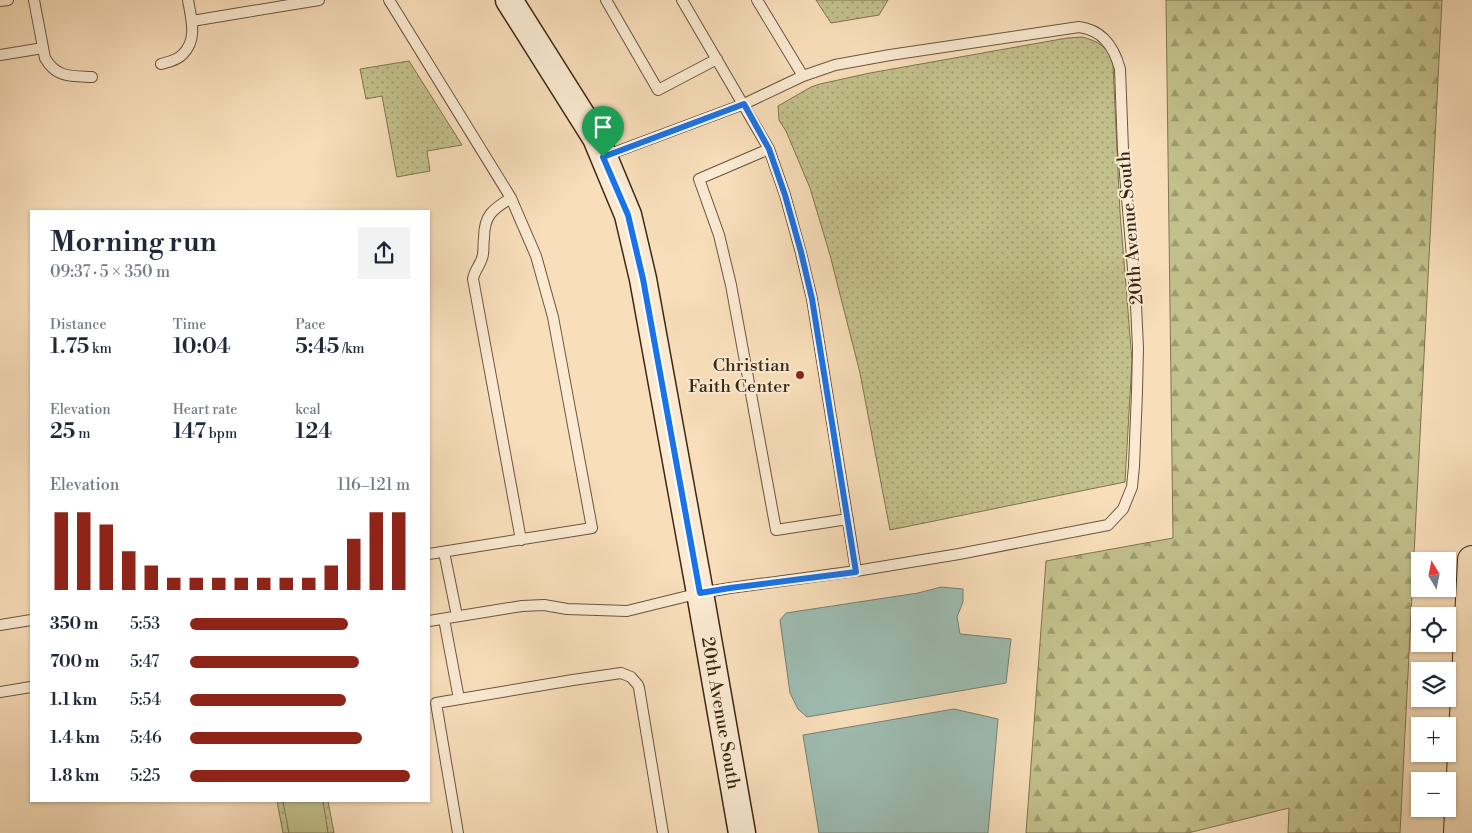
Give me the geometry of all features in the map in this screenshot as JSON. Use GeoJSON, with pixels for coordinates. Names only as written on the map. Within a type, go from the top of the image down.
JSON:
{"type":"FeatureCollection","features":[{"type":"Feature","properties":{"kind":"highway"},"geometry":{"type":"LineString","coordinates":[[1458,833],[1472,560]]}},
{"type":"Feature","properties":{"kind":"street","name":"20th Avenue South"},"geometry":{"type":"LineString","coordinates":[[509,0],[596,138],[628,215],[643,279],[742,833]]}},
{"type":"Feature","properties":{"kind":"lane"},"geometry":{"type":"LineString","coordinates":[[0,2],[8,0]]}},
{"type":"Feature","properties":{"kind":"lane"},"geometry":{"type":"LineString","coordinates":[[34,0],[43,48],[50,66],[68,76],[92,77]]}},
{"type":"Feature","properties":{"kind":"lane"},"geometry":{"type":"LineString","coordinates":[[161,64],[183,55],[190,44],[193,30],[188,0]]}},
{"type":"Feature","properties":{"kind":"lane"},"geometry":{"type":"LineString","coordinates":[[192,21],[319,0]]}},
{"type":"Feature","properties":{"kind":"lane"},"geometry":{"type":"LineString","coordinates":[[389,0],[512,198],[536,256],[553,317],[592,528],[430,554]]}},
{"type":"Feature","properties":{"kind":"lane"},"geometry":{"type":"LineString","coordinates":[[606,0],[658,90],[717,59]]}},
{"type":"Feature","properties":{"kind":"lane"},"geometry":{"type":"LineString","coordinates":[[682,0],[769,149],[792,218],[812,299],[856,572]]}},
{"type":"Feature","properties":{"kind":"lane"},"geometry":{"type":"LineString","coordinates":[[757,0],[803,76]]}},
{"type":"Feature","properties":{"kind":"lane","name":"20th Avenue South"},"geometry":{"type":"LineString","coordinates":[[430,622],[522,606],[544,605],[566,609],[627,611],[700,593],[856,572],[959,554],[1108,525],[1123,509],[1132,487],[1138,348],[1123,150],[1120,68],[1110,44],[1089,28],[1079,27],[834,65],[803,76],[744,104],[603,157]]}},
{"type":"Feature","properties":{"kind":"lane"},"geometry":{"type":"LineString","coordinates":[[0,55],[43,48]]}},
{"type":"Feature","properties":{"kind":"lane"},"geometry":{"type":"LineString","coordinates":[[769,149],[699,180],[719,236],[731,285],[776,530],[848,519]]}},
{"type":"Feature","properties":{"kind":"lane"},"geometry":{"type":"LineString","coordinates":[[512,198],[498,206],[488,216],[484,228],[484,253],[475,270],[473,279],[521,540]]}},
{"type":"Feature","properties":{"kind":"lane"},"geometry":{"type":"LineString","coordinates":[[444,552],[457,616]]}},
{"type":"Feature","properties":{"kind":"lane"},"geometry":{"type":"LineString","coordinates":[[444,619],[459,699]]}},
{"type":"Feature","properties":{"kind":"lane"},"geometry":{"type":"LineString","coordinates":[[0,625],[30,620]]}},
{"type":"Feature","properties":{"kind":"lane"},"geometry":{"type":"LineString","coordinates":[[458,833],[436,703],[621,673],[631,677],[639,688],[663,833]]}},
{"type":"Feature","properties":{"kind":"lane"},"geometry":{"type":"LineString","coordinates":[[0,692],[30,687]]}},
{"type":"Feature","properties":{"kind":"green space"},"geometry":{"type":"Polygon","coordinates":[[[816,0],[888,0],[879,15],[831,23],[816,0]]]}},
{"type":"Feature","properties":{"kind":"green space"},"geometry":{"type":"Polygon","coordinates":[[[1166,0],[1442,0],[1414,552],[1411,552],[1412,598],[1400,833],[1288,833],[1289,808],[1188,833],[1026,833],[1046,561],[1173,538],[1166,0]]]}},
{"type":"Feature","properties":{"kind":"green space"},"geometry":{"type":"Polygon","coordinates":[[[1082,37],[1102,46],[1109,54],[1113,65],[1120,212],[1132,361],[1125,482],[890,530],[860,373],[830,255],[810,188],[786,131],[779,120],[778,106],[811,87],[820,84],[870,73],[1067,38],[1082,37]]]}},
{"type":"Feature","properties":{"kind":"green space"},"geometry":{"type":"Polygon","coordinates":[[[409,61],[462,145],[427,151],[430,171],[397,177],[382,96],[366,99],[360,69],[409,61]]]}},
{"type":"Feature","properties":{"kind":"green space"},"geometry":{"type":"Polygon","coordinates":[[[277,802],[328,802],[334,833],[283,833],[277,802]]]}},
{"type":"Feature","properties":{"kind":"green space"},"geometry":{"type":"Polygon","coordinates":[[[283,802],[323,802],[328,833],[289,833],[283,802]]]}},
{"type":"Feature","properties":{"kind":"water"},"geometry":{"type":"Polygon","coordinates":[[[941,587],[963,589],[963,602],[957,617],[960,634],[1011,639],[1006,683],[807,717],[798,709],[790,693],[780,620],[786,613],[918,593],[941,587]]]}},
{"type":"Feature","properties":{"kind":"water"},"geometry":{"type":"Polygon","coordinates":[[[954,709],[998,719],[988,833],[819,833],[803,735],[954,709]]]}},
{"type":"Feature","properties":{"kind":"place","name":"Christian Faith Center"},"geometry":{"type":"Point","coordinates":[800,375]}},
{"type":"Feature","properties":{"kind":"route"},"geometry":{"type":"LineString","coordinates":[[744,104],[769,149],[785,195],[801,252],[812,299],[856,572],[700,593],[643,279],[628,215],[603,157],[744,104]]}}]}
